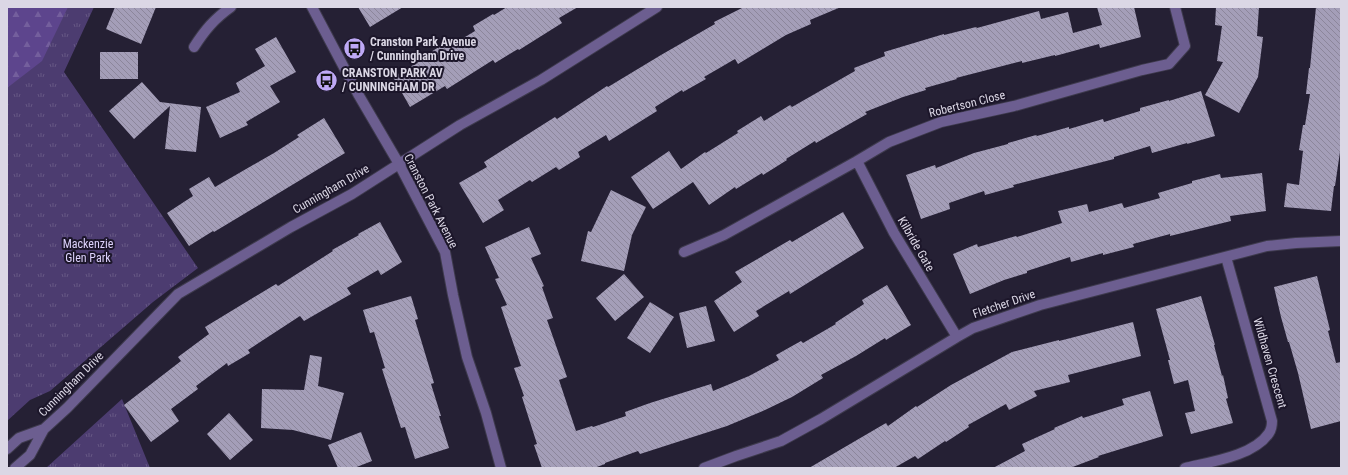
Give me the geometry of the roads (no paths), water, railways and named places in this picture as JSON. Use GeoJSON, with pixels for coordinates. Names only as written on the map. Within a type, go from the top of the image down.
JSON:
{"type":"FeatureCollection","features":[{"type":"Feature","properties":{"kind":"street"},"geometry":{"type":"LineString","coordinates":[[194,46],[207,27],[231,7]]}},
{"type":"Feature","properties":{"kind":"street","name":"Cranston Park Avenue"},"geometry":{"type":"LineString","coordinates":[[312,7],[358,94],[399,164],[445,252],[467,357],[486,414],[501,468]]}},
{"type":"Feature","properties":{"kind":"street","name":"Cunningham Drive"},"geometry":{"type":"LineString","coordinates":[[15,468],[30,455],[44,429],[178,294],[291,227],[352,194],[460,125],[542,80],[657,7]]}},
{"type":"Feature","properties":{"kind":"street","name":"Robertson Close"},"geometry":{"type":"LineString","coordinates":[[684,252],[724,235],[889,142],[940,122],[1014,106],[1142,70],[1169,64],[1185,46],[1175,7]]}},
{"type":"Feature","properties":{"kind":"street","name":"Kilbride Gate"},"geometry":{"type":"LineString","coordinates":[[857,161],[894,233],[957,337]]}},
{"type":"Feature","properties":{"kind":"street","name":"Fletcher Drive"},"geometry":{"type":"LineString","coordinates":[[704,468],[781,441],[821,419],[973,328],[1040,305],[1267,246],[1296,242],[1341,241]]}},
{"type":"Feature","properties":{"kind":"street","name":"Wildhaven Crescent"},"geometry":{"type":"LineString","coordinates":[[1185,468],[1241,454],[1260,442],[1270,432],[1272,421],[1226,257]]}},
{"type":"Feature","properties":{"kind":"street","name":"Cunningham Drive"},"geometry":{"type":"LineString","coordinates":[[7,449],[19,438],[44,429]]}},
{"type":"Feature","properties":{"kind":"place","name":"Cranston Park Avenue / Cunningham Drive"},"geometry":{"type":"Point","coordinates":[355,49]}},
{"type":"Feature","properties":{"kind":"place","name":"CRANSTON PARK AV / CUNNINGHAM DR"},"geometry":{"type":"Point","coordinates":[326,80]}},
{"type":"Feature","properties":{"kind":"park label","name":"Mackenzie Glen Park"},"geometry":{"type":"Point","coordinates":[88,251]}}]}
